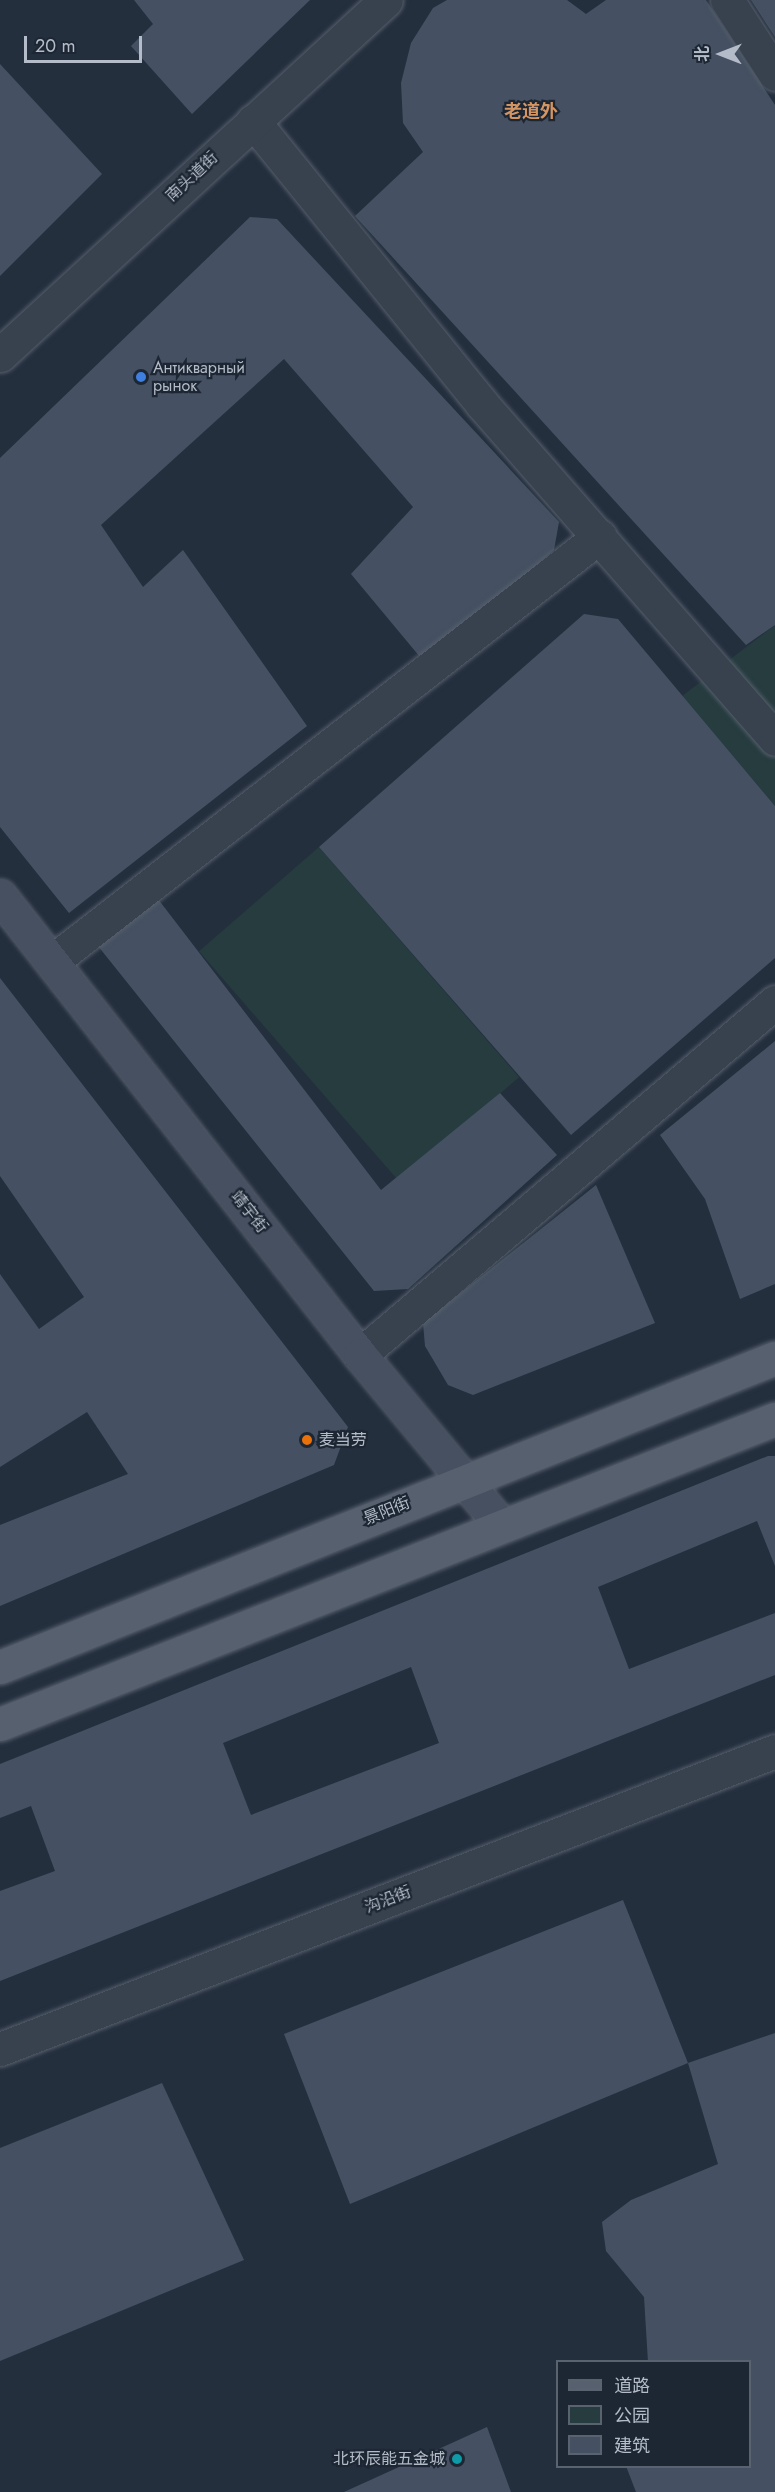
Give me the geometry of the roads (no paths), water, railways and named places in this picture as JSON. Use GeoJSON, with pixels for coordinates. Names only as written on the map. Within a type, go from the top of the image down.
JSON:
{"type":"FeatureCollection","features":[{"type":"Feature","properties":{"kind":"main road","name":"靖宇街"},"geometry":{"type":"LineString","coordinates":[[0,896],[54,960],[360,1355],[502,1526]]}},
{"type":"Feature","properties":{"kind":"main road","name":"景阳街"},"geometry":{"type":"LineString","coordinates":[[0,1667],[463,1480],[775,1358]]}},
{"type":"Feature","properties":{"kind":"main road"},"geometry":{"type":"LineString","coordinates":[[0,1724],[775,1419]]}},
{"type":"Feature","properties":{"kind":"street","name":"南头道街"},"geometry":{"type":"LineString","coordinates":[[0,355],[386,0]]}},
{"type":"Feature","properties":{"kind":"street"},"geometry":{"type":"LineString","coordinates":[[727,0],[775,74]]}},
{"type":"Feature","properties":{"kind":"street"},"geometry":{"type":"LineString","coordinates":[[253,121],[482,404],[775,738]]}},
{"type":"Feature","properties":{"kind":"street"},"geometry":{"type":"LineString","coordinates":[[54,960],[600,536]]}},
{"type":"Feature","properties":{"kind":"street"},"geometry":{"type":"LineString","coordinates":[[360,1355],[775,1002]]}},
{"type":"Feature","properties":{"kind":"street","name":"沟沿街"},"geometry":{"type":"LineString","coordinates":[[0,2049],[775,1752]]}},
{"type":"Feature","properties":{"kind":"place","name":"Антикварный рынок"},"geometry":{"type":"Point","coordinates":[141,377]}},
{"type":"Feature","properties":{"kind":"place","name":"麦当劳"},"geometry":{"type":"Point","coordinates":[307,1440]}},
{"type":"Feature","properties":{"kind":"place","name":"北环辰能五金城"},"geometry":{"type":"Point","coordinates":[457,2459]}},
{"type":"Feature","properties":{"kind":"district","name":"老道外"},"geometry":{"type":"Point","coordinates":[531,111]}}]}
